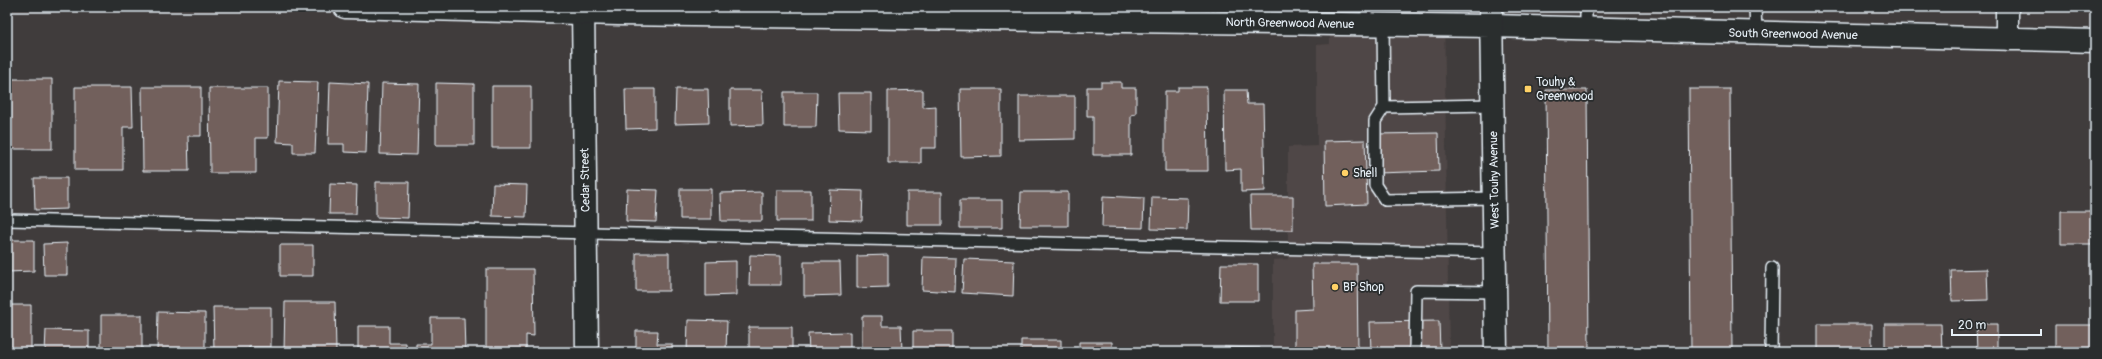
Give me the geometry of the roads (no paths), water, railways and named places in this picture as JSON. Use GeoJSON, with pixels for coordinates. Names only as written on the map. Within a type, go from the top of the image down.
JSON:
{"type":"FeatureCollection","features":[{"type":"Feature","properties":{"kind":"street","name":"North Greenwood Avenue"},"geometry":{"type":"LineString","coordinates":[[345,7],[1372,19],[1492,17]]}},
{"type":"Feature","properties":{"kind":"street"},"geometry":{"type":"LineString","coordinates":[[2007,7],[2008,39]]}},
{"type":"Feature","properties":{"kind":"street","name":"Cedar Street"},"geometry":{"type":"LineString","coordinates":[[583,10],[587,352]]}},
{"type":"Feature","properties":{"kind":"street","name":"South Greenwood Avenue"},"geometry":{"type":"LineString","coordinates":[[1492,17],[1586,28],[2095,41]]}},
{"type":"Feature","properties":{"kind":"street","name":"West Touhy Avenue"},"geometry":{"type":"LineString","coordinates":[[1492,17],[1496,352]]}},
{"type":"Feature","properties":{"kind":"lane"},"geometry":{"type":"LineString","coordinates":[[1586,7],[1586,28]]}},
{"type":"Feature","properties":{"kind":"lane"},"geometry":{"type":"LineString","coordinates":[[1756,7],[1756,33]]}},
{"type":"Feature","properties":{"kind":"lane"},"geometry":{"type":"LineString","coordinates":[[1372,19],[1384,107],[1375,121],[1375,185],[1385,200],[1494,198]]}},
{"type":"Feature","properties":{"kind":"lane"},"geometry":{"type":"LineString","coordinates":[[1384,107],[1493,106]]}},
{"type":"Feature","properties":{"kind":"lane"},"geometry":{"type":"LineString","coordinates":[[7,220],[1495,253]]}},
{"type":"Feature","properties":{"kind":"lane"},"geometry":{"type":"LineString","coordinates":[[1771,352],[1772,268]]}},
{"type":"Feature","properties":{"kind":"lane"},"geometry":{"type":"LineString","coordinates":[[1415,352],[1416,291],[1495,292]]}},
{"type":"Feature","properties":{"kind":"place","name":"Touhy & Greenwood"},"geometry":{"type":"Point","coordinates":[1528,89]}},
{"type":"Feature","properties":{"kind":"place","name":"Shell"},"geometry":{"type":"Point","coordinates":[1345,173]}},
{"type":"Feature","properties":{"kind":"place","name":"BP Shop"},"geometry":{"type":"Point","coordinates":[1335,287]}}]}
